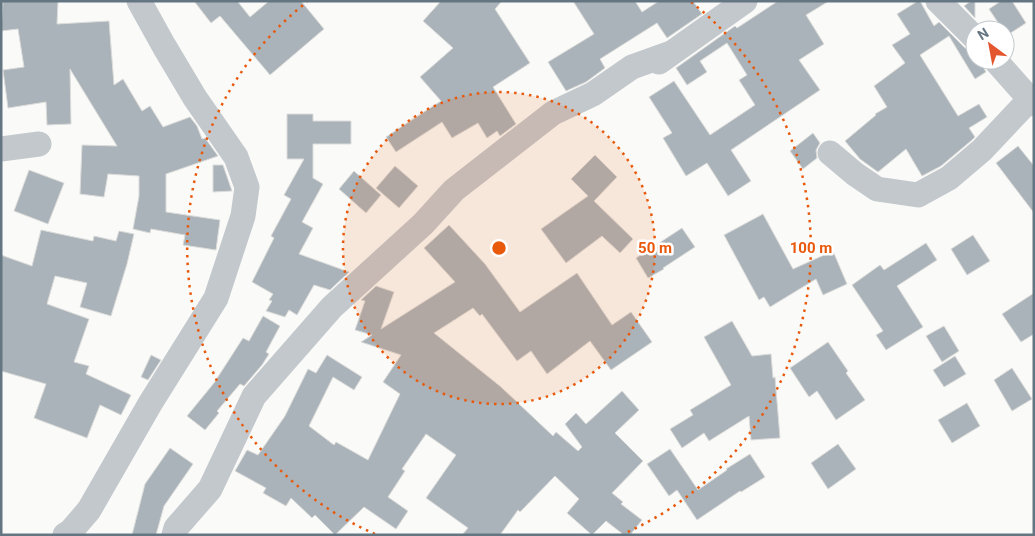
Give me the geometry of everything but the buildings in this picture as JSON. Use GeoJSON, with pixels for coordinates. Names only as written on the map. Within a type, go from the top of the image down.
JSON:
{"type":"FeatureCollection","features":[{"type":"Feature","properties":{"kind":"street"},"geometry":{"type":"LineString","coordinates":[[65,535],[71,531],[89,510],[151,402],[216,298],[243,216],[247,187],[236,157],[195,98],[139,1]]}},
{"type":"Feature","properties":{"kind":"street"},"geometry":{"type":"LineString","coordinates":[[637,77],[745,1]]}},
{"type":"Feature","properties":{"kind":"street"},"geometry":{"type":"LineString","coordinates":[[938,1],[965,28]]}},
{"type":"Feature","properties":{"kind":"street"},"geometry":{"type":"LineString","coordinates":[[174,535],[176,528],[210,489],[254,396],[332,306],[422,224],[454,190],[553,113],[593,94],[632,66],[672,53]]}},
{"type":"Feature","properties":{"kind":"street"},"geometry":{"type":"LineString","coordinates":[[830,153],[877,189],[918,195],[949,178],[982,150],[1032,101],[1004,70]]}},
{"type":"Feature","properties":{"kind":"street"},"geometry":{"type":"LineString","coordinates":[[1,149],[39,144]]}}]}
